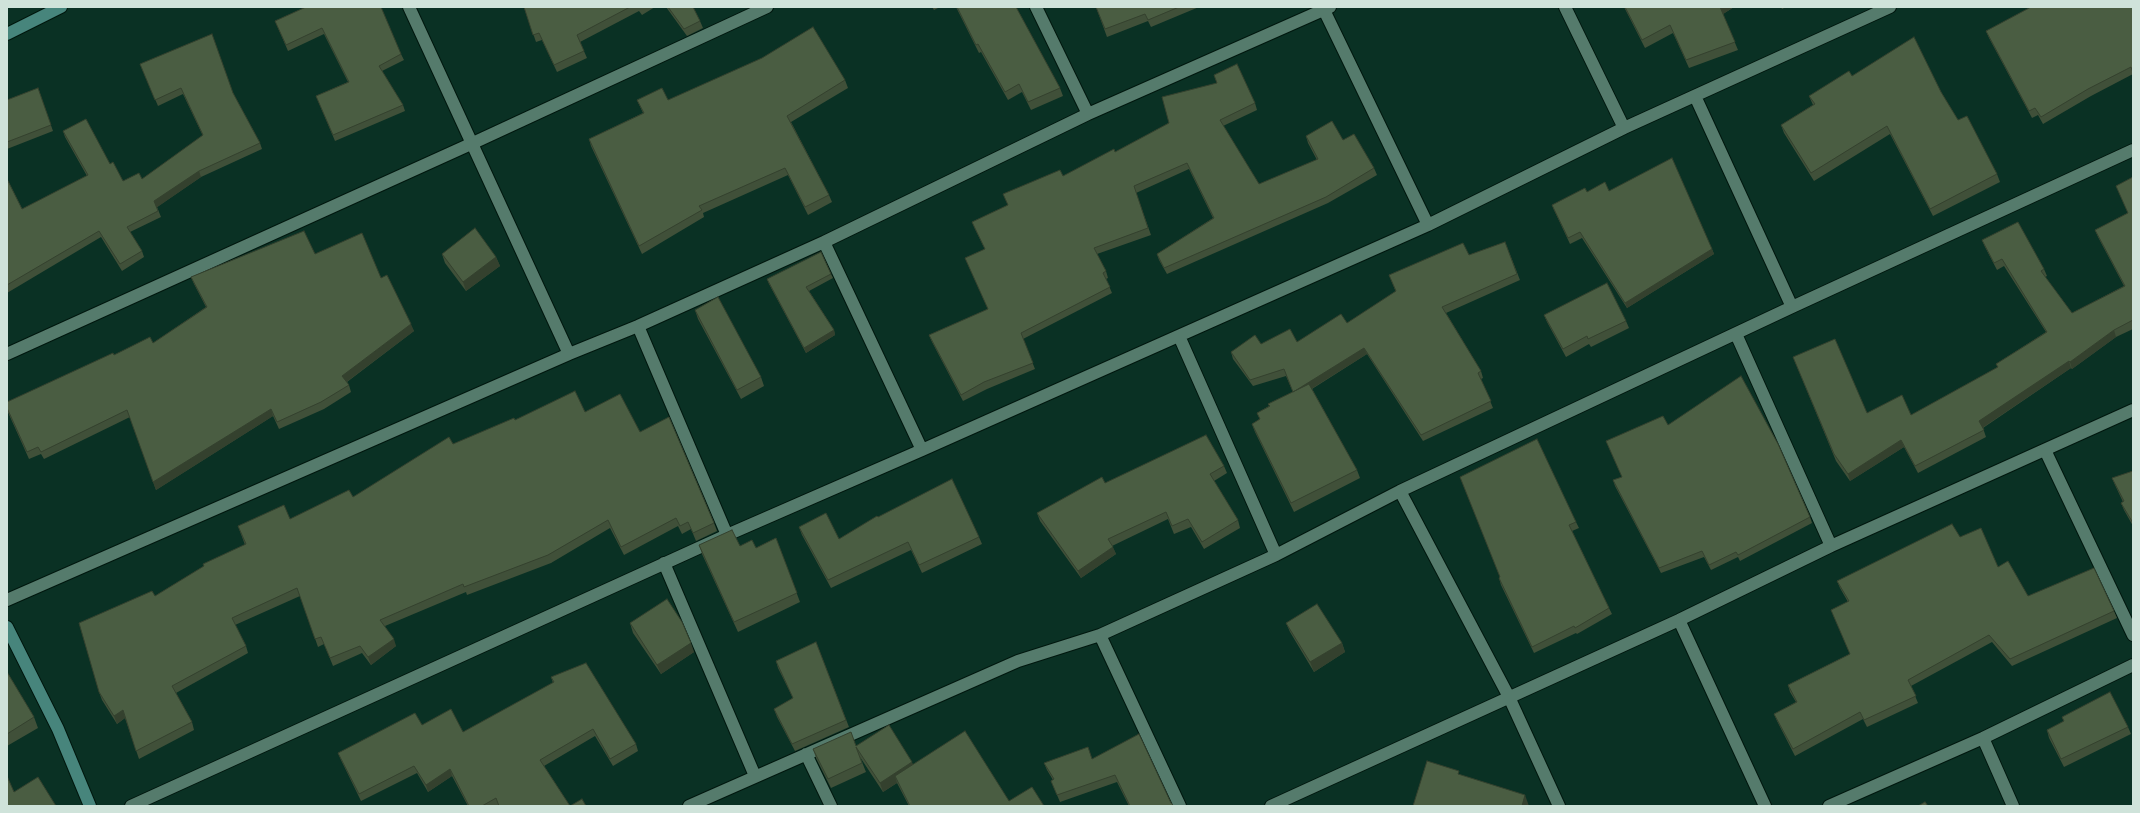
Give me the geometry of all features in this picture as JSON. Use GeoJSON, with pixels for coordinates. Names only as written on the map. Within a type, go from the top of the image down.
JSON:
{"type":"FeatureCollection","features":[{"type":"Feature","properties":{"kind":"street"},"geometry":{"type":"LineString","coordinates":[[7,34],[61,7]]}},
{"type":"Feature","properties":{"kind":"street"},"geometry":{"type":"LineString","coordinates":[[409,7],[569,354]]}},
{"type":"Feature","properties":{"kind":"street"},"geometry":{"type":"LineString","coordinates":[[7,354],[473,143],[767,7]]}},
{"type":"Feature","properties":{"kind":"street"},"geometry":{"type":"LineString","coordinates":[[1036,7],[1088,114]]}},
{"type":"Feature","properties":{"kind":"street"},"geometry":{"type":"LineString","coordinates":[[1565,7],[1624,128]]}},
{"type":"Feature","properties":{"kind":"street"},"geometry":{"type":"LineString","coordinates":[[131,806],[664,563],[1428,225],[1624,128],[1890,7]]}},
{"type":"Feature","properties":{"kind":"street"},"geometry":{"type":"LineString","coordinates":[[7,600],[569,354],[638,326],[824,242],[1088,114],[1327,8],[1428,225]]}},
{"type":"Feature","properties":{"kind":"street"},"geometry":{"type":"LineString","coordinates":[[1695,96],[1792,307]]}},
{"type":"Feature","properties":{"kind":"street"},"geometry":{"type":"LineString","coordinates":[[689,806],[1018,661],[1100,635],[1276,555],[1400,491],[1792,307],[2133,150]]}},
{"type":"Feature","properties":{"kind":"street"},"geometry":{"type":"LineString","coordinates":[[824,242],[922,450]]}},
{"type":"Feature","properties":{"kind":"street"},"geometry":{"type":"LineString","coordinates":[[638,326],[727,535]]}},
{"type":"Feature","properties":{"kind":"street"},"geometry":{"type":"LineString","coordinates":[[1736,334],[1831,546]]}},
{"type":"Feature","properties":{"kind":"street"},"geometry":{"type":"LineString","coordinates":[[1180,336],[1276,555]]}},
{"type":"Feature","properties":{"kind":"street"},"geometry":{"type":"LineString","coordinates":[[1271,806],[1679,620],[1831,546],[2133,410]]}},
{"type":"Feature","properties":{"kind":"street"},"geometry":{"type":"LineString","coordinates":[[2045,450],[2133,635]]}},
{"type":"Feature","properties":{"kind":"street"},"geometry":{"type":"LineString","coordinates":[[1400,491],[1509,697],[1558,806]]}},
{"type":"Feature","properties":{"kind":"street"},"geometry":{"type":"LineString","coordinates":[[664,563],[755,776]]}},
{"type":"Feature","properties":{"kind":"street"},"geometry":{"type":"LineString","coordinates":[[1679,620],[1765,806]]}},
{"type":"Feature","properties":{"kind":"street"},"geometry":{"type":"LineString","coordinates":[[7,627],[10,643],[58,730],[90,806]]}},
{"type":"Feature","properties":{"kind":"street"},"geometry":{"type":"LineString","coordinates":[[1100,635],[1180,806]]}},
{"type":"Feature","properties":{"kind":"street"},"geometry":{"type":"LineString","coordinates":[[1828,806],[1983,738],[2133,665]]}},
{"type":"Feature","properties":{"kind":"street"},"geometry":{"type":"LineString","coordinates":[[1983,738],[2013,806]]}},
{"type":"Feature","properties":{"kind":"street"},"geometry":{"type":"LineString","coordinates":[[806,754],[831,806]]}},
{"type":"Feature","properties":{"kind":"building"},"geometry":{"type":"Polygon","coordinates":[[[306,7],[381,7],[401,54],[379,66],[403,105],[333,135],[316,96],[349,82],[322,28],[286,45],[275,21],[306,7]]]}},
{"type":"Feature","properties":{"kind":"building"},"geometry":{"type":"Polygon","coordinates":[[[524,7],[630,7],[577,35],[584,51],[554,65],[539,33],[533,35],[524,7]]]}},
{"type":"Feature","properties":{"kind":"building"},"geometry":{"type":"Polygon","coordinates":[[[668,7],[693,7],[700,21],[684,29],[668,7]]]}},
{"type":"Feature","properties":{"kind":"building"},"geometry":{"type":"Polygon","coordinates":[[[957,7],[1016,7],[1060,88],[1028,102],[1019,84],[1005,92],[978,44],[976,45],[957,7]]]}},
{"type":"Feature","properties":{"kind":"building"},"geometry":{"type":"Polygon","coordinates":[[[1096,7],[1179,7],[1148,20],[1145,14],[1105,29],[1096,7]]]}},
{"type":"Feature","properties":{"kind":"building"},"geometry":{"type":"Polygon","coordinates":[[[1625,7],[1720,7],[1735,42],[1686,60],[1670,25],[1642,40],[1625,7]]]}},
{"type":"Feature","properties":{"kind":"building"},"geometry":{"type":"Polygon","coordinates":[[[2031,7],[2133,7],[2133,73],[2131,67],[2088,89],[2041,117],[2035,108],[2029,111],[1986,31],[2031,7]]]}},
{"type":"Feature","properties":{"kind":"building"},"geometry":{"type":"Polygon","coordinates":[[[813,27],[845,80],[787,116],[829,195],[805,207],[785,168],[699,206],[702,210],[639,246],[589,139],[644,113],[637,100],[662,88],[668,100],[762,58],[813,27]]]}},
{"type":"Feature","properties":{"kind":"building"},"geometry":{"type":"Polygon","coordinates":[[[212,34],[233,93],[260,143],[199,171],[154,201],[158,211],[127,227],[142,251],[120,264],[99,231],[7,285],[7,179],[22,209],[88,175],[63,131],[86,119],[110,164],[113,162],[123,181],[139,173],[142,179],[203,135],[181,88],[155,100],[140,64],[212,34]]]}},
{"type":"Feature","properties":{"kind":"building"},"geometry":{"type":"Polygon","coordinates":[[[1914,37],[1941,92],[1958,120],[1967,116],[1997,174],[1930,209],[1887,126],[1811,173],[1781,125],[1815,104],[1809,96],[1849,71],[1852,76],[1914,37]]]}},
{"type":"Feature","properties":{"kind":"building"},"geometry":{"type":"Polygon","coordinates":[[[1237,64],[1255,103],[1220,120],[1259,184],[1318,159],[1306,136],[1332,121],[1343,140],[1354,134],[1374,168],[1326,197],[1164,268],[1157,254],[1214,218],[1187,163],[1134,186],[1148,228],[1094,248],[1106,271],[1103,273],[1110,287],[1021,333],[1033,363],[984,382],[961,395],[929,335],[988,309],[965,258],[985,249],[972,222],[1008,205],[1003,194],[1060,170],[1063,176],[1114,149],[1115,152],[1169,123],[1162,97],[1217,83],[1214,75],[1237,64]]]}},
{"type":"Feature","properties":{"kind":"building"},"geometry":{"type":"Polygon","coordinates":[[[38,88],[51,125],[7,142],[7,100],[38,88]]]}},
{"type":"Feature","properties":{"kind":"building"},"geometry":{"type":"Polygon","coordinates":[[[1672,158],[1712,249],[1625,303],[1580,232],[1568,238],[1552,205],[1585,188],[1587,192],[1605,182],[1609,191],[1672,158]]]}},
{"type":"Feature","properties":{"kind":"building"},"geometry":{"type":"Polygon","coordinates":[[[2133,177],[2133,320],[2114,330],[2070,362],[2069,361],[1979,421],[1984,430],[1915,466],[1901,440],[1848,474],[1834,454],[1793,357],[1835,339],[1867,413],[1902,395],[1911,415],[1998,367],[1996,364],[2047,332],[2002,259],[1994,263],[1982,240],[2018,222],[2044,269],[2041,271],[2072,313],[2125,286],[2095,230],[2128,213],[2116,186],[2133,177]]]}},
{"type":"Feature","properties":{"kind":"building"},"geometry":{"type":"Polygon","coordinates":[[[475,228],[496,257],[463,282],[442,254],[475,228]]]}},
{"type":"Feature","properties":{"kind":"building"},"geometry":{"type":"Polygon","coordinates":[[[304,231],[315,254],[362,233],[381,278],[387,275],[411,324],[342,376],[349,385],[321,402],[277,422],[271,409],[153,482],[127,410],[41,452],[38,447],[27,452],[7,408],[7,402],[113,353],[114,355],[150,337],[153,343],[207,307],[191,277],[304,231]]]}},
{"type":"Feature","properties":{"kind":"building"},"geometry":{"type":"Polygon","coordinates":[[[1505,242],[1517,274],[1442,307],[1481,371],[1478,373],[1491,401],[1421,435],[1364,348],[1293,392],[1284,369],[1250,380],[1231,352],[1255,335],[1261,344],[1290,329],[1297,342],[1341,314],[1347,323],[1396,291],[1389,275],[1463,243],[1469,255],[1505,242]]]}},
{"type":"Feature","properties":{"kind":"building"},"geometry":{"type":"Polygon","coordinates":[[[821,252],[831,274],[806,287],[834,330],[804,348],[767,279],[821,252]]]}},
{"type":"Feature","properties":{"kind":"building"},"geometry":{"type":"Polygon","coordinates":[[[1607,283],[1626,321],[1588,339],[1587,336],[1563,349],[1544,315],[1607,283]]]}},
{"type":"Feature","properties":{"kind":"building"},"geometry":{"type":"Polygon","coordinates":[[[718,297],[761,377],[737,390],[695,310],[718,297]]]}},
{"type":"Feature","properties":{"kind":"building"},"geometry":{"type":"Polygon","coordinates":[[[1741,376],[1778,444],[1810,517],[1738,555],[1736,552],[1709,565],[1702,551],[1659,568],[1613,480],[1622,477],[1606,441],[1663,416],[1668,425],[1741,376]]]}},
{"type":"Feature","properties":{"kind":"building"},"geometry":{"type":"Polygon","coordinates":[[[1309,384],[1357,470],[1291,503],[1252,424],[1260,419],[1257,413],[1270,406],[1268,404],[1309,384]]]}},
{"type":"Feature","properties":{"kind":"building"},"geometry":{"type":"Polygon","coordinates":[[[575,391],[585,412],[620,394],[640,432],[669,417],[714,523],[693,533],[688,522],[680,526],[676,518],[621,547],[608,520],[548,555],[464,587],[463,584],[380,620],[394,639],[368,657],[360,646],[330,658],[321,637],[315,639],[297,588],[232,618],[246,646],[172,686],[192,722],[136,751],[123,710],[114,716],[99,692],[79,623],[152,591],[155,596],[204,566],[203,564],[246,544],[238,526],[284,505],[290,519],[349,490],[353,497],[449,437],[453,444],[514,418],[515,420],[575,391]]]}},
{"type":"Feature","properties":{"kind":"building"},"geometry":{"type":"Polygon","coordinates":[[[1206,435],[1224,466],[1210,474],[1238,520],[1202,542],[1188,519],[1172,526],[1166,512],[1108,539],[1113,547],[1078,571],[1037,513],[1102,477],[1105,483],[1206,435]]]}},
{"type":"Feature","properties":{"kind":"building"},"geometry":{"type":"Polygon","coordinates":[[[1537,439],[1576,522],[1569,525],[1609,608],[1575,628],[1574,626],[1532,647],[1499,578],[1500,577],[1460,477],[1537,439]]]}},
{"type":"Feature","properties":{"kind":"building"},"geometry":{"type":"Polygon","coordinates":[[[2133,471],[2133,523],[2121,503],[2124,501],[2112,478],[2133,471]]]}},
{"type":"Feature","properties":{"kind":"building"},"geometry":{"type":"Polygon","coordinates":[[[952,479],[979,537],[919,565],[908,542],[828,580],[799,527],[826,513],[839,539],[877,516],[878,517],[952,479]]]}},
{"type":"Feature","properties":{"kind":"building"},"geometry":{"type":"Polygon","coordinates":[[[1952,524],[1960,537],[1981,528],[1998,567],[2008,561],[2028,596],[2094,568],[2114,611],[2010,659],[1989,635],[1908,680],[1916,696],[1864,720],[1860,712],[1793,749],[1774,714],[1797,702],[1788,685],[1850,654],[1831,610],[1849,601],[1837,581],[1952,524]]]}},
{"type":"Feature","properties":{"kind":"building"},"geometry":{"type":"Polygon","coordinates":[[[732,530],[740,546],[752,540],[756,548],[776,538],[797,593],[734,622],[699,545],[732,530]]]}},
{"type":"Feature","properties":{"kind":"building"},"geometry":{"type":"Polygon","coordinates":[[[667,599],[682,622],[691,643],[657,665],[630,623],[667,599]]]}},
{"type":"Feature","properties":{"kind":"building"},"geometry":{"type":"Polygon","coordinates":[[[1317,604],[1342,643],[1310,662],[1286,623],[1317,604]]]}},
{"type":"Feature","properties":{"kind":"building"},"geometry":{"type":"Polygon","coordinates":[[[816,642],[846,720],[792,744],[774,709],[793,698],[776,661],[816,642]]]}},
{"type":"Feature","properties":{"kind":"building"},"geometry":{"type":"Polygon","coordinates":[[[586,663],[636,744],[610,759],[593,729],[540,760],[570,806],[499,806],[496,798],[482,806],[469,806],[450,769],[426,785],[414,766],[359,794],[338,753],[415,713],[422,725],[451,709],[463,732],[554,682],[551,677],[586,663]]]}},
{"type":"Feature","properties":{"kind":"building"},"geometry":{"type":"Polygon","coordinates":[[[7,672],[34,717],[7,734],[7,672]]]}},
{"type":"Feature","properties":{"kind":"building"},"geometry":{"type":"Polygon","coordinates":[[[2110,692],[2128,727],[2061,759],[2047,730],[2064,721],[2062,717],[2110,692]]]}},
{"type":"Feature","properties":{"kind":"building"},"geometry":{"type":"Polygon","coordinates":[[[889,725],[912,762],[880,783],[856,747],[862,763],[828,779],[813,749],[851,732],[856,746],[889,725]]]}},
{"type":"Feature","properties":{"kind":"building"},"geometry":{"type":"Polygon","coordinates":[[[965,731],[1009,801],[1032,787],[1044,806],[910,806],[895,776],[965,731]]]}},
{"type":"Feature","properties":{"kind":"building"},"geometry":{"type":"Polygon","coordinates":[[[1139,734],[1171,803],[1174,806],[1130,806],[1115,775],[1057,795],[1051,781],[1054,779],[1044,763],[1088,747],[1092,759],[1139,734]]]}},
{"type":"Feature","properties":{"kind":"building"},"geometry":{"type":"Polygon","coordinates":[[[1427,761],[1459,771],[1458,774],[1525,795],[1522,806],[1413,806],[1427,761]]]}},
{"type":"Feature","properties":{"kind":"building"},"geometry":{"type":"Polygon","coordinates":[[[7,776],[14,792],[38,777],[56,806],[7,806],[7,776]]]}},
{"type":"Feature","properties":{"kind":"building"},"geometry":{"type":"Polygon","coordinates":[[[582,799],[586,806],[570,806],[582,799]]]}},
{"type":"Feature","properties":{"kind":"building"},"geometry":{"type":"Polygon","coordinates":[[[1925,802],[1928,806],[1918,806],[1925,802]]]}}]}
